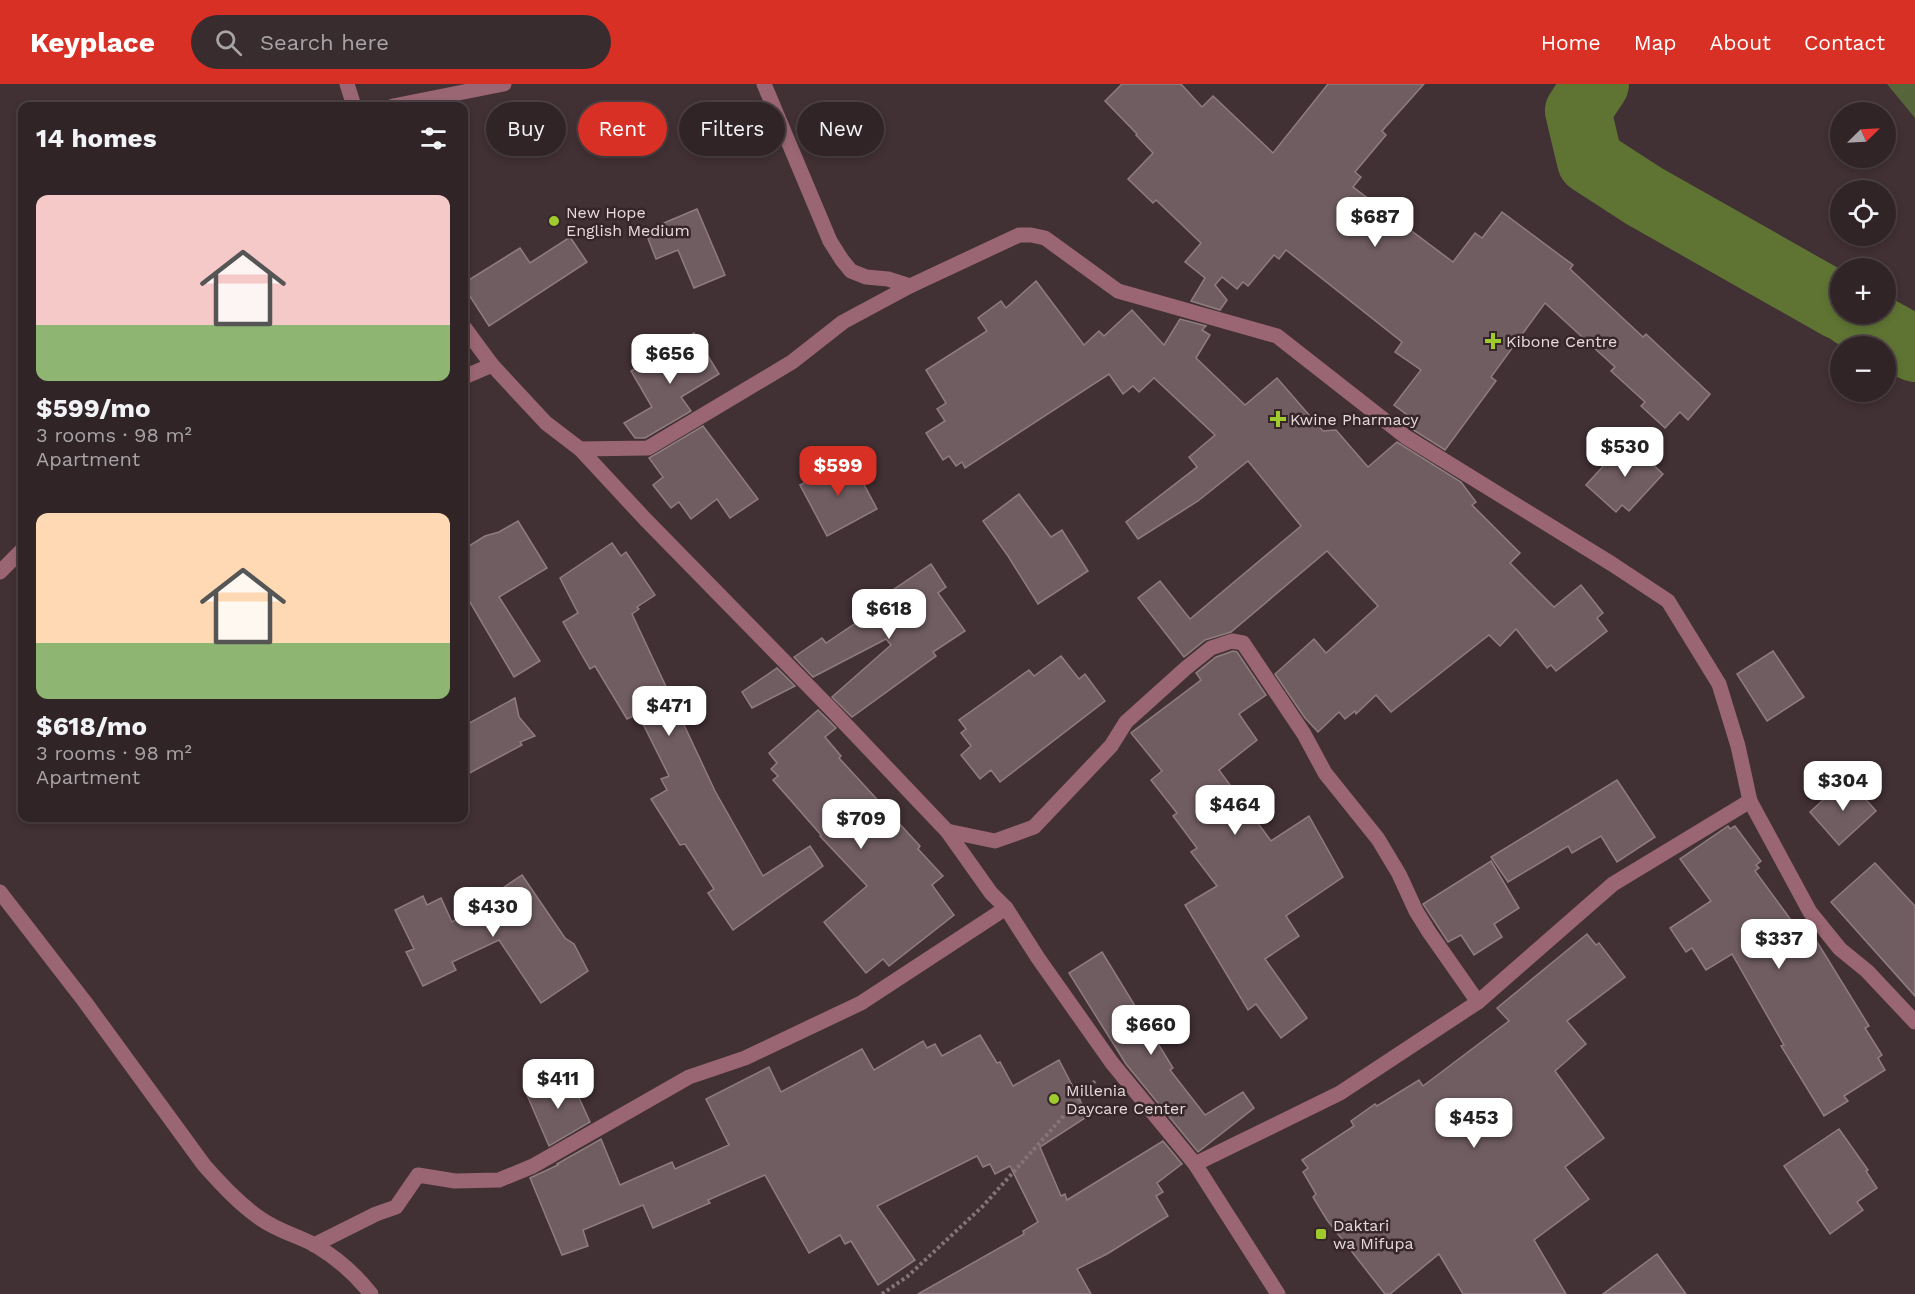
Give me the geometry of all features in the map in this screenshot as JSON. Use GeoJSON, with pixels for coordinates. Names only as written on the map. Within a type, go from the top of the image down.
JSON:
{"type":"FeatureCollection","features":[{"type":"Feature","properties":{"kind":"street"},"geometry":{"type":"LineString","coordinates":[[347,84],[353,102]]}},
{"type":"Feature","properties":{"kind":"street"},"geometry":{"type":"LineString","coordinates":[[413,102],[504,84]]}},
{"type":"Feature","properties":{"kind":"street"},"geometry":{"type":"LineString","coordinates":[[764,84],[830,241],[842,260],[851,271],[866,277],[888,279],[910,286]]}},
{"type":"Feature","properties":{"kind":"street"},"geometry":{"type":"LineString","coordinates":[[580,449],[648,448],[792,362],[843,322],[910,286],[1020,235],[1045,238],[1118,291],[1277,336],[1406,437],[1668,601],[1719,684],[1738,747],[1750,801],[1810,912],[1840,949],[1867,971],[1915,1022]]}},
{"type":"Feature","properties":{"kind":"street"},"geometry":{"type":"LineString","coordinates":[[468,332],[492,365],[546,423],[580,449],[947,831],[991,893],[1006,908],[1038,958],[1112,1063],[1195,1164],[1278,1294]]}},
{"type":"Feature","properties":{"kind":"street"},"geometry":{"type":"LineString","coordinates":[[468,375],[492,365]]}},
{"type":"Feature","properties":{"kind":"street"},"geometry":{"type":"LineString","coordinates":[[0,572],[18,554]]}},
{"type":"Feature","properties":{"kind":"street"},"geometry":{"type":"LineString","coordinates":[[947,831],[995,841],[1034,827],[1111,746],[1126,722],[1186,668],[1211,648],[1232,641],[1243,643],[1304,734],[1325,773],[1378,839],[1399,874],[1416,911],[1478,1002]]}},
{"type":"Feature","properties":{"kind":"street"},"geometry":{"type":"LineString","coordinates":[[1195,1164],[1340,1093],[1478,1002],[1613,884],[1750,801]]}},
{"type":"Feature","properties":{"kind":"street"},"geometry":{"type":"LineString","coordinates":[[0,892],[85,1002],[204,1165],[225,1189],[262,1220],[314,1245],[349,1270],[371,1294]]}},
{"type":"Feature","properties":{"kind":"street"},"geometry":{"type":"LineString","coordinates":[[314,1245],[376,1214],[396,1207],[418,1175],[455,1181],[499,1180],[533,1166],[689,1077],[746,1058],[861,1003],[1006,908]]}},
{"type":"Feature","properties":{"kind":"path"},"geometry":{"type":"LineString","coordinates":[[882,1294],[908,1276],[983,1206],[1112,1063]]}},
{"type":"Feature","properties":{"kind":"green space"},"geometry":{"type":"Polygon","coordinates":[[[1887,84],[1915,84],[1915,118],[1887,84]]]}},
{"type":"Feature","properties":{"kind":"building"},"geometry":{"type":"Polygon","coordinates":[[[1122,84],[1181,84],[1202,107],[1213,96],[1273,153],[1328,84],[1424,84],[1382,131],[1386,135],[1355,172],[1361,177],[1353,187],[1453,262],[1475,233],[1482,238],[1502,212],[1573,265],[1570,269],[1643,337],[1646,334],[1710,394],[1688,420],[1680,412],[1665,428],[1641,406],[1645,402],[1611,371],[1615,367],[1545,303],[1491,377],[1496,381],[1445,450],[1412,429],[1418,423],[1394,405],[1421,370],[1395,352],[1402,342],[1286,250],[1279,259],[1274,255],[1248,286],[1243,282],[1237,289],[1222,277],[1215,285],[1227,300],[1220,310],[1191,301],[1205,278],[1185,262],[1201,243],[1156,200],[1153,203],[1128,179],[1153,153],[1105,101],[1122,84]]]}},
{"type":"Feature","properties":{"kind":"building"},"geometry":{"type":"Polygon","coordinates":[[[697,209],[725,275],[694,288],[678,250],[656,259],[645,231],[697,209]]]}},
{"type":"Feature","properties":{"kind":"building"},"geometry":{"type":"Polygon","coordinates":[[[570,237],[587,262],[489,326],[468,293],[468,280],[520,248],[530,263],[570,237]]]}},
{"type":"Feature","properties":{"kind":"building"},"geometry":{"type":"Polygon","coordinates":[[[1036,281],[1084,345],[1099,331],[1104,336],[1132,310],[1164,345],[1180,319],[1206,326],[1202,330],[1210,335],[1196,358],[1245,405],[1277,378],[1323,431],[1336,430],[1368,467],[1397,442],[1461,482],[1476,502],[1472,505],[1520,553],[1510,563],[1554,607],[1581,585],[1603,613],[1597,618],[1607,631],[1556,671],[1551,665],[1547,668],[1516,629],[1500,646],[1489,635],[1391,712],[1376,695],[1356,714],[1355,711],[1345,719],[1339,712],[1318,732],[1305,718],[1275,674],[1314,639],[1326,653],[1378,606],[1327,551],[1231,632],[1205,640],[1184,657],[1138,598],[1160,581],[1190,619],[1301,526],[1248,461],[1198,501],[1138,539],[1126,522],[1197,467],[1189,457],[1215,435],[1154,378],[1139,392],[1133,386],[1123,394],[1109,374],[965,468],[962,462],[956,466],[949,456],[943,460],[926,433],[945,421],[937,409],[946,403],[926,370],[987,331],[978,318],[1001,301],[1006,308],[1036,281]]]}},
{"type":"Feature","properties":{"kind":"building"},"geometry":{"type":"Polygon","coordinates":[[[694,333],[719,374],[681,397],[691,411],[645,438],[635,438],[624,423],[652,407],[631,371],[694,333]]]}},
{"type":"Feature","properties":{"kind":"building"},"geometry":{"type":"Polygon","coordinates":[[[703,426],[758,499],[730,518],[717,499],[691,519],[679,502],[671,508],[653,485],[663,477],[649,458],[703,426]]]}},
{"type":"Feature","properties":{"kind":"building"},"geometry":{"type":"Polygon","coordinates":[[[1627,440],[1663,474],[1629,511],[1622,505],[1616,512],[1586,485],[1627,440]]]}},
{"type":"Feature","properties":{"kind":"building"},"geometry":{"type":"Polygon","coordinates":[[[850,458],[877,509],[827,536],[800,485],[850,458]]]}},
{"type":"Feature","properties":{"kind":"building"},"geometry":{"type":"Polygon","coordinates":[[[1019,494],[1051,537],[1062,530],[1088,571],[1038,604],[983,521],[1019,494]]]}},
{"type":"Feature","properties":{"kind":"building"},"geometry":{"type":"Polygon","coordinates":[[[518,521],[547,568],[499,597],[540,661],[514,677],[468,599],[468,547],[485,536],[499,532],[518,521]]]}},
{"type":"Feature","properties":{"kind":"building"},"geometry":{"type":"Polygon","coordinates":[[[612,543],[621,556],[626,552],[655,595],[637,607],[639,609],[632,614],[715,791],[763,876],[810,846],[823,866],[733,930],[708,893],[714,889],[685,844],[680,845],[651,799],[667,790],[661,779],[669,776],[638,714],[627,719],[595,666],[590,669],[563,622],[578,613],[560,578],[612,543]]]}},
{"type":"Feature","properties":{"kind":"building"},"geometry":{"type":"Polygon","coordinates":[[[931,564],[946,587],[938,593],[965,631],[933,652],[936,656],[852,717],[832,697],[891,645],[886,639],[813,677],[794,657],[822,638],[826,643],[872,612],[868,607],[931,564]]]}},
{"type":"Feature","properties":{"kind":"building"},"geometry":{"type":"Polygon","coordinates":[[[1233,651],[1237,652],[1266,695],[1239,714],[1257,740],[1219,770],[1271,841],[1309,816],[1343,877],[1286,916],[1299,936],[1265,959],[1307,1018],[1281,1038],[1256,1004],[1248,1010],[1185,905],[1217,886],[1191,852],[1197,848],[1173,816],[1177,813],[1151,780],[1162,771],[1131,733],[1201,680],[1196,673],[1216,657],[1233,651]]]}},
{"type":"Feature","properties":{"kind":"building"},"geometry":{"type":"Polygon","coordinates":[[[1773,651],[1804,697],[1767,721],[1737,674],[1773,651]]]}},
{"type":"Feature","properties":{"kind":"building"},"geometry":{"type":"Polygon","coordinates":[[[1061,656],[1079,679],[1085,674],[1105,701],[1000,782],[991,770],[980,779],[961,755],[971,746],[961,733],[966,729],[959,720],[1029,670],[1034,676],[1061,656]]]}},
{"type":"Feature","properties":{"kind":"building"},"geometry":{"type":"Polygon","coordinates":[[[777,668],[795,686],[752,708],[742,692],[777,668]]]}},
{"type":"Feature","properties":{"kind":"building"},"geometry":{"type":"Polygon","coordinates":[[[515,698],[519,717],[535,736],[520,742],[522,745],[468,774],[468,724],[515,698]]]}},
{"type":"Feature","properties":{"kind":"building"},"geometry":{"type":"Polygon","coordinates":[[[818,710],[836,728],[825,737],[841,756],[839,758],[920,846],[918,849],[943,876],[932,885],[954,915],[889,966],[883,959],[866,973],[824,922],[867,886],[820,836],[773,780],[778,776],[771,769],[777,763],[769,753],[818,710]]]}},
{"type":"Feature","properties":{"kind":"building"},"geometry":{"type":"Polygon","coordinates":[[[1847,778],[1876,811],[1839,845],[1810,812],[1847,778]]]}},
{"type":"Feature","properties":{"kind":"building"},"geometry":{"type":"Polygon","coordinates":[[[1617,780],[1655,837],[1617,862],[1601,836],[1572,853],[1568,846],[1508,882],[1491,857],[1617,780]]]}},
{"type":"Feature","properties":{"kind":"building"},"geometry":{"type":"Polygon","coordinates":[[[1728,826],[1730,829],[1735,826],[1761,861],[1756,865],[1759,868],[1755,871],[1799,931],[1806,924],[1869,1026],[1865,1028],[1882,1055],[1878,1058],[1885,1070],[1844,1096],[1848,1101],[1824,1116],[1781,1046],[1784,1045],[1732,954],[1706,970],[1692,948],[1686,952],[1670,928],[1711,901],[1680,859],[1728,826]]]}},
{"type":"Feature","properties":{"kind":"building"},"geometry":{"type":"Polygon","coordinates":[[[1491,861],[1519,908],[1494,924],[1502,937],[1474,955],[1461,935],[1448,942],[1423,904],[1491,861]]]}},
{"type":"Feature","properties":{"kind":"building"},"geometry":{"type":"Polygon","coordinates":[[[1875,863],[1915,906],[1915,996],[1831,902],[1875,863]]]}},
{"type":"Feature","properties":{"kind":"building"},"geometry":{"type":"Polygon","coordinates":[[[522,875],[565,938],[574,944],[588,971],[541,1003],[499,940],[452,962],[456,970],[423,986],[406,952],[414,949],[395,910],[423,896],[427,905],[441,898],[452,922],[522,875]]]}},
{"type":"Feature","properties":{"kind":"building"},"geometry":{"type":"Polygon","coordinates":[[[1587,934],[1596,945],[1599,943],[1625,977],[1567,1021],[1586,1044],[1555,1071],[1604,1138],[1565,1167],[1589,1199],[1534,1240],[1566,1294],[1463,1294],[1439,1254],[1390,1294],[1385,1294],[1327,1220],[1313,1197],[1316,1194],[1303,1172],[1308,1168],[1302,1160],[1354,1126],[1351,1121],[1375,1104],[1377,1106],[1419,1080],[1423,1086],[1509,1021],[1497,1008],[1587,934]]]}},
{"type":"Feature","properties":{"kind":"building"},"geometry":{"type":"Polygon","coordinates":[[[1102,952],[1173,1068],[1170,1070],[1205,1115],[1243,1092],[1254,1108],[1198,1152],[1126,1064],[1069,973],[1102,952]]]}},
{"type":"Feature","properties":{"kind":"building"},"geometry":{"type":"Polygon","coordinates":[[[980,1035],[997,1063],[1000,1062],[1013,1086],[1059,1060],[1088,1116],[1040,1147],[1061,1196],[1065,1194],[1067,1200],[1163,1141],[1182,1164],[1157,1183],[1163,1192],[1156,1196],[1168,1216],[1107,1254],[1077,1269],[1091,1294],[918,1294],[1024,1234],[1023,1231],[1038,1222],[1010,1166],[995,1174],[990,1164],[983,1167],[977,1156],[877,1206],[915,1260],[878,1285],[851,1241],[845,1244],[840,1235],[809,1253],[765,1175],[653,1228],[643,1205],[583,1230],[588,1246],[562,1255],[530,1178],[558,1165],[601,1139],[620,1185],[672,1162],[675,1169],[729,1145],[706,1099],[769,1067],[781,1092],[862,1049],[874,1070],[923,1041],[927,1048],[935,1044],[942,1056],[980,1035]]]}},
{"type":"Feature","properties":{"kind":"building"},"geometry":{"type":"Polygon","coordinates":[[[569,1076],[590,1122],[549,1146],[527,1095],[569,1076]]]}},
{"type":"Feature","properties":{"kind":"building"},"geometry":{"type":"Polygon","coordinates":[[[1839,1129],[1868,1170],[1866,1171],[1877,1188],[1857,1202],[1863,1210],[1830,1234],[1784,1166],[1839,1129]]]}},
{"type":"Feature","properties":{"kind":"building"},"geometry":{"type":"Polygon","coordinates":[[[1657,1254],[1686,1294],[1603,1294],[1657,1254]]]}},
{"type":"Feature","properties":{"kind":"waterway"},"geometry":{"type":"LineString","coordinates":[[1596,84],[1578,111],[1590,161],[1644,196],[1830,301]]}},
{"type":"Feature","properties":{"kind":"waterway"},"geometry":{"type":"LineString","coordinates":[[1870,324],[1915,349]]}},
{"type":"Feature","properties":{"kind":"place","name":"New Hope English Medium"},"geometry":{"type":"Point","coordinates":[554,221]}},
{"type":"Feature","properties":{"kind":"place","name":"Kibone Centre"},"geometry":{"type":"Point","coordinates":[1493,341]}},
{"type":"Feature","properties":{"kind":"place","name":"Kwine Pharmacy"},"geometry":{"type":"Point","coordinates":[1278,419]}},
{"type":"Feature","properties":{"kind":"place","name":"Millenia Daycare Center"},"geometry":{"type":"Point","coordinates":[1054,1099]}},
{"type":"Feature","properties":{"kind":"place","name":"Daktari wa Mifupa"},"geometry":{"type":"Point","coordinates":[1321,1234]}}]}
